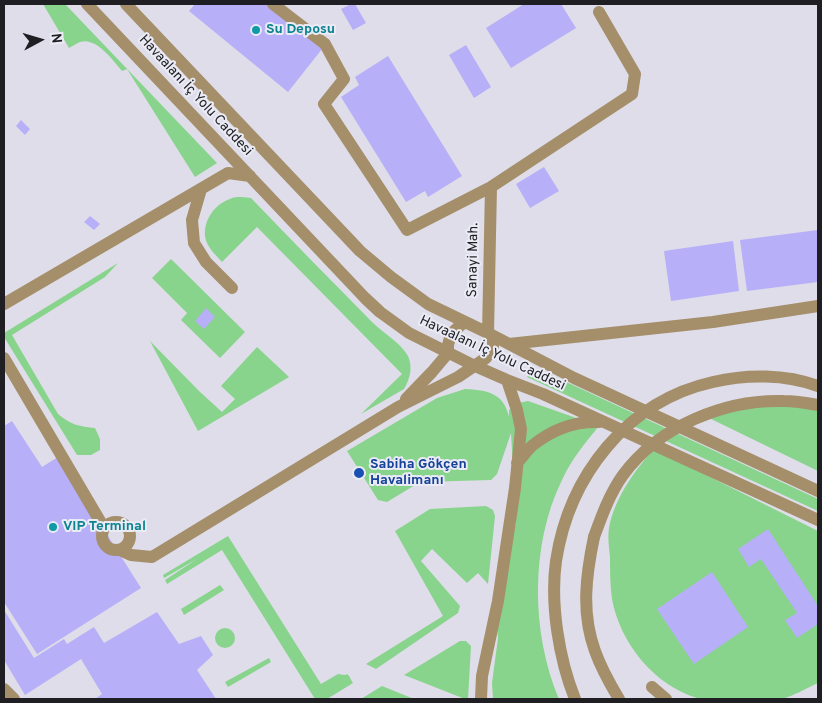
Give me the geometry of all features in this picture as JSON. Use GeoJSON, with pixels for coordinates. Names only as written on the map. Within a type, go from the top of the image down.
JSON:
{"type":"FeatureCollection","features":[{"type":"Feature","properties":{"kind":"street","name":"Havaalanı İç Yolu Caddesi"},"geometry":{"type":"LineString","coordinates":[[87,4],[365,298],[380,312],[409,333],[475,366],[543,394],[818,520]]}},
{"type":"Feature","properties":{"kind":"street","name":"Havaalanı İç Yolu Caddesi"},"geometry":{"type":"LineString","coordinates":[[126,4],[360,251],[428,304],[574,378],[818,491]]}},
{"type":"Feature","properties":{"kind":"street"},"geometry":{"type":"LineString","coordinates":[[273,4],[325,44],[344,79],[324,104],[407,230],[491,187],[632,94],[635,74],[599,12]]}},
{"type":"Feature","properties":{"kind":"street"},"geometry":{"type":"LineString","coordinates":[[4,304],[228,173],[250,176]]}},
{"type":"Feature","properties":{"kind":"street","name":"Sanayi Mah."},"geometry":{"type":"LineString","coordinates":[[491,187],[491,335]]}},
{"type":"Feature","properties":{"kind":"street"},"geometry":{"type":"LineString","coordinates":[[201,188],[192,220],[194,243],[206,262],[232,288]]}},
{"type":"Feature","properties":{"kind":"street","name":"Havaalanı İç Yolu Caddesi"},"geometry":{"type":"LineString","coordinates":[[509,344],[713,322],[818,306]]}},
{"type":"Feature","properties":{"kind":"street"},"geometry":{"type":"LineString","coordinates":[[398,407],[448,353],[451,334],[464,322]]}},
{"type":"Feature","properties":{"kind":"street"},"geometry":{"type":"LineString","coordinates":[[120,550],[128,545],[130,533],[128,528],[118,522],[106,525],[102,536],[103,543],[107,548],[120,550],[130,555],[152,557],[398,407],[458,378],[486,358],[493,346],[491,335]]}},
{"type":"Feature","properties":{"kind":"street"},"geometry":{"type":"LineString","coordinates":[[4,358],[100,521],[103,530]]}},
{"type":"Feature","properties":{"kind":"street"},"geometry":{"type":"LineString","coordinates":[[575,699],[557,633],[554,586],[556,562],[568,514],[578,491],[598,459],[617,436],[647,410],[682,391],[700,385],[736,378],[775,377],[818,386]]}},
{"type":"Feature","properties":{"kind":"street"},"geometry":{"type":"LineString","coordinates":[[482,699],[482,676],[498,601],[521,430],[517,410],[506,380]]}},
{"type":"Feature","properties":{"kind":"street"},"geometry":{"type":"LineString","coordinates":[[619,699],[595,651],[589,631],[586,589],[588,562],[594,537],[604,510],[624,474],[645,452],[672,431],[696,418],[750,403],[786,400],[818,405]]}},
{"type":"Feature","properties":{"kind":"street"},"geometry":{"type":"LineString","coordinates":[[518,462],[532,446],[557,429],[584,421],[604,422]]}},
{"type":"Feature","properties":{"kind":"street"},"geometry":{"type":"LineString","coordinates":[[652,687],[666,699]]}},
{"type":"Feature","properties":{"kind":"street"},"geometry":{"type":"LineString","coordinates":[[4,689],[14,699]]}},
{"type":"Feature","properties":{"kind":"green space"},"geometry":{"type":"Polygon","coordinates":[[[43,4],[65,4],[217,163],[195,177],[127,69],[122,71],[104,51],[92,43],[80,42],[69,48],[43,4]]]}},
{"type":"Feature","properties":{"kind":"green space"},"geometry":{"type":"Polygon","coordinates":[[[242,197],[251,198],[372,322],[405,351],[410,360],[411,369],[404,389],[361,414],[402,374],[257,227],[222,262],[212,251],[205,236],[206,223],[209,217],[224,202],[242,197]]]}},
{"type":"Feature","properties":{"kind":"green space"},"geometry":{"type":"Polygon","coordinates":[[[171,259],[245,332],[220,358],[181,320],[187,313],[152,278],[171,259]]]}},
{"type":"Feature","properties":{"kind":"green space"},"geometry":{"type":"Polygon","coordinates":[[[118,263],[105,277],[12,335],[58,414],[67,421],[84,427],[95,428],[100,439],[100,450],[91,455],[77,455],[4,337],[4,333],[118,263]]]}},
{"type":"Feature","properties":{"kind":"green space"},"geometry":{"type":"Polygon","coordinates":[[[150,341],[222,412],[235,399],[221,386],[257,347],[289,377],[198,431],[150,341]]]}},
{"type":"Feature","properties":{"kind":"green space"},"geometry":{"type":"Polygon","coordinates":[[[538,371],[547,373],[818,499],[818,511],[527,377],[530,373],[538,371]]]}},
{"type":"Feature","properties":{"kind":"green space"},"geometry":{"type":"Polygon","coordinates":[[[465,389],[480,390],[493,394],[503,403],[509,417],[509,410],[518,403],[528,401],[599,426],[574,459],[562,480],[544,532],[538,589],[539,618],[543,646],[559,699],[493,699],[492,683],[498,638],[496,614],[516,522],[511,433],[497,474],[491,480],[420,482],[387,502],[378,500],[347,451],[437,398],[465,389]]]}},
{"type":"Feature","properties":{"kind":"green space"},"geometry":{"type":"Polygon","coordinates":[[[771,403],[818,410],[818,471],[707,417],[771,403]]]}},
{"type":"Feature","properties":{"kind":"green space"},"geometry":{"type":"Polygon","coordinates":[[[654,449],[818,531],[818,683],[794,695],[780,699],[701,699],[681,692],[653,673],[631,646],[616,615],[612,599],[608,540],[609,527],[622,493],[640,465],[654,449]]]}},
{"type":"Feature","properties":{"kind":"green space"},"geometry":{"type":"Polygon","coordinates":[[[486,506],[493,510],[495,516],[488,584],[478,573],[467,583],[432,549],[421,561],[460,606],[458,613],[376,669],[366,664],[443,616],[395,531],[430,509],[486,506]]]}},
{"type":"Feature","properties":{"kind":"green space"},"geometry":{"type":"Polygon","coordinates":[[[228,536],[321,684],[338,674],[347,674],[353,683],[327,699],[315,699],[222,550],[167,584],[165,580],[197,559],[164,578],[163,575],[228,536]]]}},
{"type":"Feature","properties":{"kind":"green space"},"geometry":{"type":"Polygon","coordinates":[[[220,585],[224,590],[184,615],[181,609],[220,585]]]}},
{"type":"Feature","properties":{"kind":"green space"},"geometry":{"type":"Polygon","coordinates":[[[225,628],[232,631],[235,638],[232,645],[225,648],[218,645],[215,638],[218,631],[225,628]]]}},
{"type":"Feature","properties":{"kind":"green space"},"geometry":{"type":"Polygon","coordinates":[[[460,641],[466,641],[471,646],[468,699],[404,675],[460,641]]]}},
{"type":"Feature","properties":{"kind":"green space"},"geometry":{"type":"Polygon","coordinates":[[[269,658],[271,662],[228,687],[225,682],[269,658]]]}},
{"type":"Feature","properties":{"kind":"green space"},"geometry":{"type":"Polygon","coordinates":[[[382,686],[414,699],[361,699],[382,686]]]}},
{"type":"Feature","properties":{"kind":"building","name":"Su Deposu"},"geometry":{"type":"Polygon","coordinates":[[[195,4],[267,4],[322,49],[288,92],[189,11],[195,4]]]}},
{"type":"Feature","properties":{"kind":"building"},"geometry":{"type":"Polygon","coordinates":[[[355,4],[366,23],[353,30],[341,9],[355,4]]]}},
{"type":"Feature","properties":{"kind":"building"},"geometry":{"type":"Polygon","coordinates":[[[524,4],[561,4],[576,28],[511,68],[486,28],[524,4]]]}},
{"type":"Feature","properties":{"kind":"building"},"geometry":{"type":"Polygon","coordinates":[[[466,45],[491,87],[474,98],[449,55],[466,45]]]}},
{"type":"Feature","properties":{"kind":"building"},"geometry":{"type":"Polygon","coordinates":[[[388,56],[462,176],[428,197],[425,191],[406,202],[341,97],[359,85],[355,77],[388,56]]]}},
{"type":"Feature","properties":{"kind":"building"},"geometry":{"type":"Polygon","coordinates":[[[21,120],[30,129],[25,135],[16,126],[21,120]]]}},
{"type":"Feature","properties":{"kind":"building"},"geometry":{"type":"Polygon","coordinates":[[[544,167],[559,191],[530,208],[516,184],[544,167]]]}},
{"type":"Feature","properties":{"kind":"building"},"geometry":{"type":"Polygon","coordinates":[[[90,216],[100,224],[94,230],[84,222],[90,216]]]}},
{"type":"Feature","properties":{"kind":"building"},"geometry":{"type":"Polygon","coordinates":[[[818,230],[818,282],[747,291],[740,240],[818,230]]]}},
{"type":"Feature","properties":{"kind":"building"},"geometry":{"type":"Polygon","coordinates":[[[733,241],[739,291],[671,301],[664,251],[733,241]]]}},
{"type":"Feature","properties":{"kind":"building"},"geometry":{"type":"Polygon","coordinates":[[[206,308],[215,317],[204,329],[195,321],[206,308]]]}},
{"type":"Feature","properties":{"kind":"building","name":"VIP Terminal"},"geometry":{"type":"Polygon","coordinates":[[[12,421],[42,467],[58,457],[141,588],[37,654],[4,602],[4,426],[12,421]]]}},
{"type":"Feature","properties":{"kind":"building"},"geometry":{"type":"Polygon","coordinates":[[[768,529],[818,606],[818,624],[797,638],[785,620],[797,613],[761,559],[749,567],[738,549],[768,529]]]}},
{"type":"Feature","properties":{"kind":"building"},"geometry":{"type":"Polygon","coordinates":[[[712,572],[748,627],[694,664],[657,609],[712,572]]]}},
{"type":"Feature","properties":{"kind":"building"},"geometry":{"type":"Polygon","coordinates":[[[4,610],[34,658],[64,639],[67,644],[94,627],[104,643],[157,612],[179,644],[201,636],[213,655],[197,670],[216,699],[95,699],[102,694],[81,659],[25,695],[4,660],[4,610]]]}},
{"type":"Feature","properties":{"kind":"place","name":"Su Deposu"},"geometry":{"type":"Point","coordinates":[256,30]}},
{"type":"Feature","properties":{"kind":"place","name":"Sabiha Gökçen Havalimanı"},"geometry":{"type":"Point","coordinates":[359,473]}},
{"type":"Feature","properties":{"kind":"place","name":"VIP Terminal"},"geometry":{"type":"Point","coordinates":[53,527]}}]}
